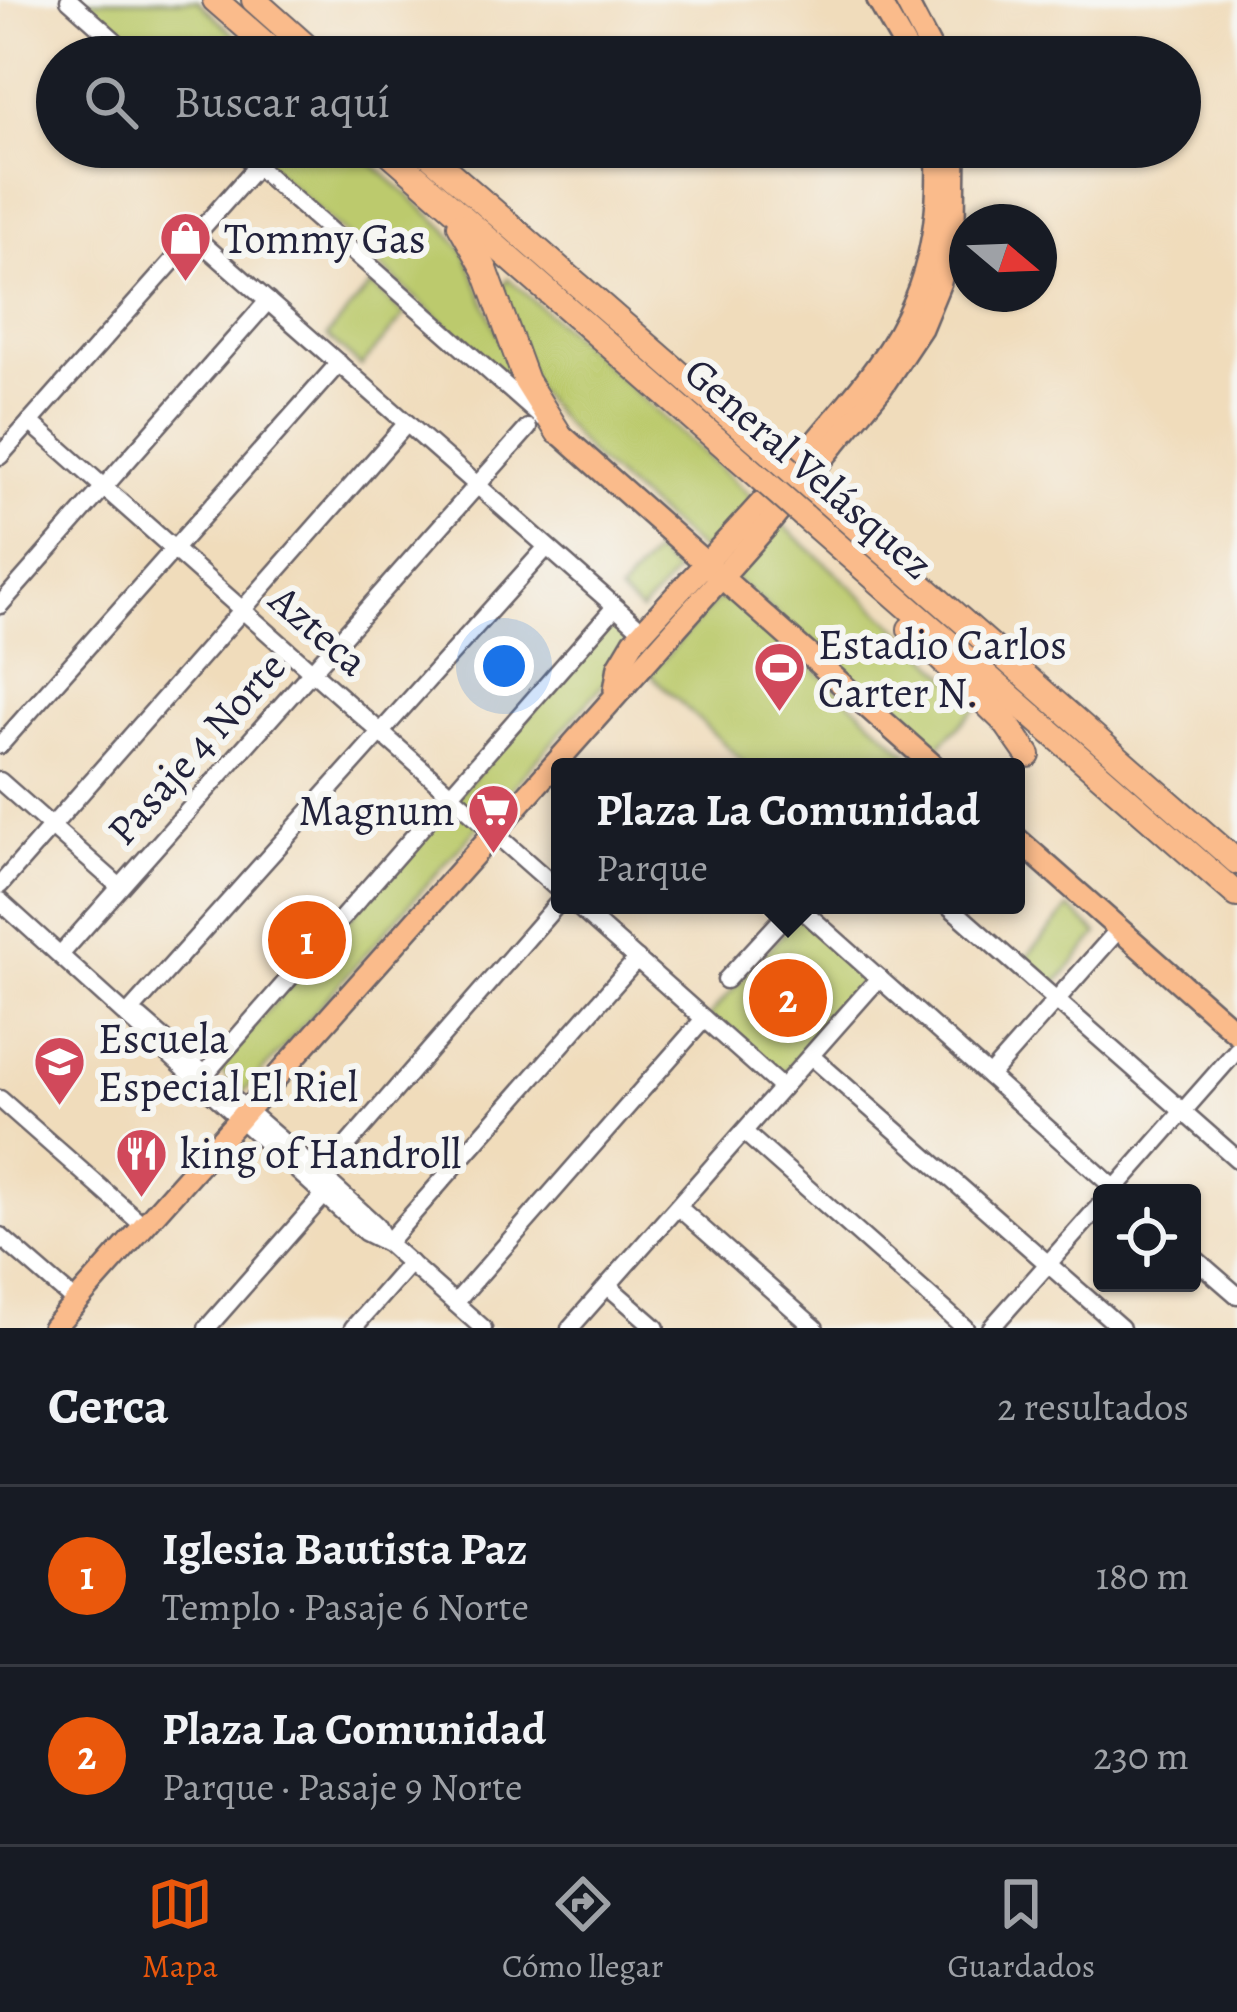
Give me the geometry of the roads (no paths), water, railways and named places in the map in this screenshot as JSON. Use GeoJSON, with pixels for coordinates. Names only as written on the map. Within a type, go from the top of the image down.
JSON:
{"type":"FeatureCollection","features":[{"type":"Feature","properties":{"kind":"highway"},"geometry":{"type":"LineString","coordinates":[[215,0],[256,36]]}},
{"type":"Feature","properties":{"kind":"highway"},"geometry":{"type":"LineString","coordinates":[[254,0],[294,36]]}},
{"type":"Feature","properties":{"kind":"highway","name":"General Velásquez"},"geometry":{"type":"LineString","coordinates":[[407,168],[771,470]]}},
{"type":"Feature","properties":{"kind":"highway","name":"General Velásquez"},"geometry":{"type":"LineString","coordinates":[[443,168],[811,505],[1237,862]]}},
{"type":"Feature","properties":{"kind":"highway"},"geometry":{"type":"LineString","coordinates":[[437,194],[475,249],[526,381],[558,432]]}},
{"type":"Feature","properties":{"kind":"highway","name":"General Velásquez"},"geometry":{"type":"LineString","coordinates":[[811,505],[842,549],[1237,896]]}},
{"type":"Feature","properties":{"kind":"highway"},"geometry":{"type":"LineString","coordinates":[[842,549],[910,629],[1005,722],[1028,755]]}},
{"type":"Feature","properties":{"kind":"main road"},"geometry":{"type":"LineString","coordinates":[[878,0],[899,36]]}},
{"type":"Feature","properties":{"kind":"main road"},"geometry":{"type":"LineString","coordinates":[[905,0],[924,36]]}},
{"type":"Feature","properties":{"kind":"main road"},"geometry":{"type":"LineString","coordinates":[[558,758],[878,367],[922,281],[932,242],[937,168]]}},
{"type":"Feature","properties":{"kind":"main road"},"geometry":{"type":"LineString","coordinates":[[615,693],[620,666],[643,631],[713,567],[767,526],[881,388],[921,328],[946,260],[956,199],[955,168]]}},
{"type":"Feature","properties":{"kind":"main road"},"geometry":{"type":"LineString","coordinates":[[558,432],[922,758]]}},
{"type":"Feature","properties":{"kind":"main road"},"geometry":{"type":"LineString","coordinates":[[53,1328],[551,765]]}},
{"type":"Feature","properties":{"kind":"main road"},"geometry":{"type":"LineString","coordinates":[[1025,846],[1237,1033]]}},
{"type":"Feature","properties":{"kind":"street"},"geometry":{"type":"LineString","coordinates":[[69,0],[109,36]]}},
{"type":"Feature","properties":{"kind":"street"},"geometry":{"type":"LineString","coordinates":[[0,456],[255,168]]}},
{"type":"Feature","properties":{"kind":"street"},"geometry":{"type":"LineString","coordinates":[[259,168],[558,432]]}},
{"type":"Feature","properties":{"kind":"street"},"geometry":{"type":"LineString","coordinates":[[195,237],[643,631]]}},
{"type":"Feature","properties":{"kind":"street"},"geometry":{"type":"LineString","coordinates":[[0,604],[268,301]]}},
{"type":"Feature","properties":{"kind":"street"},"geometry":{"type":"LineString","coordinates":[[0,745],[339,363]]}},
{"type":"Feature","properties":{"kind":"street","name":"Azteca"},"geometry":{"type":"LineString","coordinates":[[30,422],[551,883]]}},
{"type":"Feature","properties":{"kind":"street"},"geometry":{"type":"LineString","coordinates":[[0,885],[407,423]]}},
{"type":"Feature","properties":{"kind":"street","name":"Pasaje 4 Norte"},"geometry":{"type":"LineString","coordinates":[[60,955],[528,428]]}},
{"type":"Feature","properties":{"kind":"street"},"geometry":{"type":"LineString","coordinates":[[128,1015],[547,547]]}},
{"type":"Feature","properties":{"kind":"street"},"geometry":{"type":"LineString","coordinates":[[206,1073],[616,607]]}},
{"type":"Feature","properties":{"kind":"street"},"geometry":{"type":"LineString","coordinates":[[0,782],[120,887]]}},
{"type":"Feature","properties":{"kind":"street"},"geometry":{"type":"LineString","coordinates":[[2,908],[142,1032],[321,1175],[376,1225],[387,1243]]}},
{"type":"Feature","properties":{"kind":"street"},"geometry":{"type":"LineString","coordinates":[[321,1175],[551,911]]}},
{"type":"Feature","properties":{"kind":"street"},"geometry":{"type":"LineString","coordinates":[[586,914],[782,1088]]}},
{"type":"Feature","properties":{"kind":"street"},"geometry":{"type":"LineString","coordinates":[[726,980],[788,914]]}},
{"type":"Feature","properties":{"kind":"street"},"geometry":{"type":"LineString","coordinates":[[806,914],[1106,1184]]}},
{"type":"Feature","properties":{"kind":"street"},"geometry":{"type":"LineString","coordinates":[[958,914],[1237,1159]]}},
{"type":"Feature","properties":{"kind":"street"},"geometry":{"type":"LineString","coordinates":[[989,1076],[1119,929]]}},
{"type":"Feature","properties":{"kind":"street"},"geometry":{"type":"LineString","coordinates":[[387,1243],[637,959]]}},
{"type":"Feature","properties":{"kind":"street"},"geometry":{"type":"LineString","coordinates":[[570,1328],[879,978]]}},
{"type":"Feature","properties":{"kind":"street"},"geometry":{"type":"LineString","coordinates":[[128,1015],[148,1023],[206,1073],[324,1196],[365,1232],[387,1243],[483,1328]]}},
{"type":"Feature","properties":{"kind":"street"},"geometry":{"type":"LineString","coordinates":[[455,1303],[704,1018]]}},
{"type":"Feature","properties":{"kind":"street"},"geometry":{"type":"LineString","coordinates":[[1122,1184],[1237,1051]]}},
{"type":"Feature","properties":{"kind":"street"},"geometry":{"type":"LineString","coordinates":[[811,1056],[1121,1328]]}},
{"type":"Feature","properties":{"kind":"street"},"geometry":{"type":"LineString","coordinates":[[0,1099],[144,1226]]}},
{"type":"Feature","properties":{"kind":"street"},"geometry":{"type":"LineString","coordinates":[[744,1132],[965,1328]]}},
{"type":"Feature","properties":{"kind":"street"},"geometry":{"type":"LineString","coordinates":[[207,1328],[324,1196]]}},
{"type":"Feature","properties":{"kind":"street"},"geometry":{"type":"LineString","coordinates":[[678,1207],[814,1328]]}},
{"type":"Feature","properties":{"kind":"street"},"geometry":{"type":"LineString","coordinates":[[992,1328],[1093,1213]]}},
{"type":"Feature","properties":{"kind":"street"},"geometry":{"type":"LineString","coordinates":[[0,1236],[76,1303]]}},
{"type":"Feature","properties":{"kind":"street"},"geometry":{"type":"LineString","coordinates":[[353,1328],[410,1263]]}},
{"type":"Feature","properties":{"kind":"street"},"geometry":{"type":"LineString","coordinates":[[1201,1264],[1237,1295]]}},
{"type":"Feature","properties":{"kind":"street"},"geometry":{"type":"LineString","coordinates":[[608,1286],[656,1328]]}},
{"type":"Feature","properties":{"kind":"place","name":"Tommy Gas"},"geometry":{"type":"Point","coordinates":[185,284]}},
{"type":"Feature","properties":{"kind":"place","name":"Estadio Carlos Carter N."},"geometry":{"type":"Point","coordinates":[779,714]}},
{"type":"Feature","properties":{"kind":"place","name":"Magnum"},"geometry":{"type":"Point","coordinates":[494,856]}},
{"type":"Feature","properties":{"kind":"place","name":"Iglesia Bautista Paz"},"geometry":{"type":"Point","coordinates":[307,940]}},
{"type":"Feature","properties":{"kind":"place","name":"Plaza La Comunidad"},"geometry":{"type":"Point","coordinates":[788,998]}},
{"type":"Feature","properties":{"kind":"place","name":"Escuela Especial El Riel"},"geometry":{"type":"Point","coordinates":[59,1108]}},
{"type":"Feature","properties":{"kind":"place","name":"king of Handroll"},"geometry":{"type":"Point","coordinates":[141,1199]}}]}
